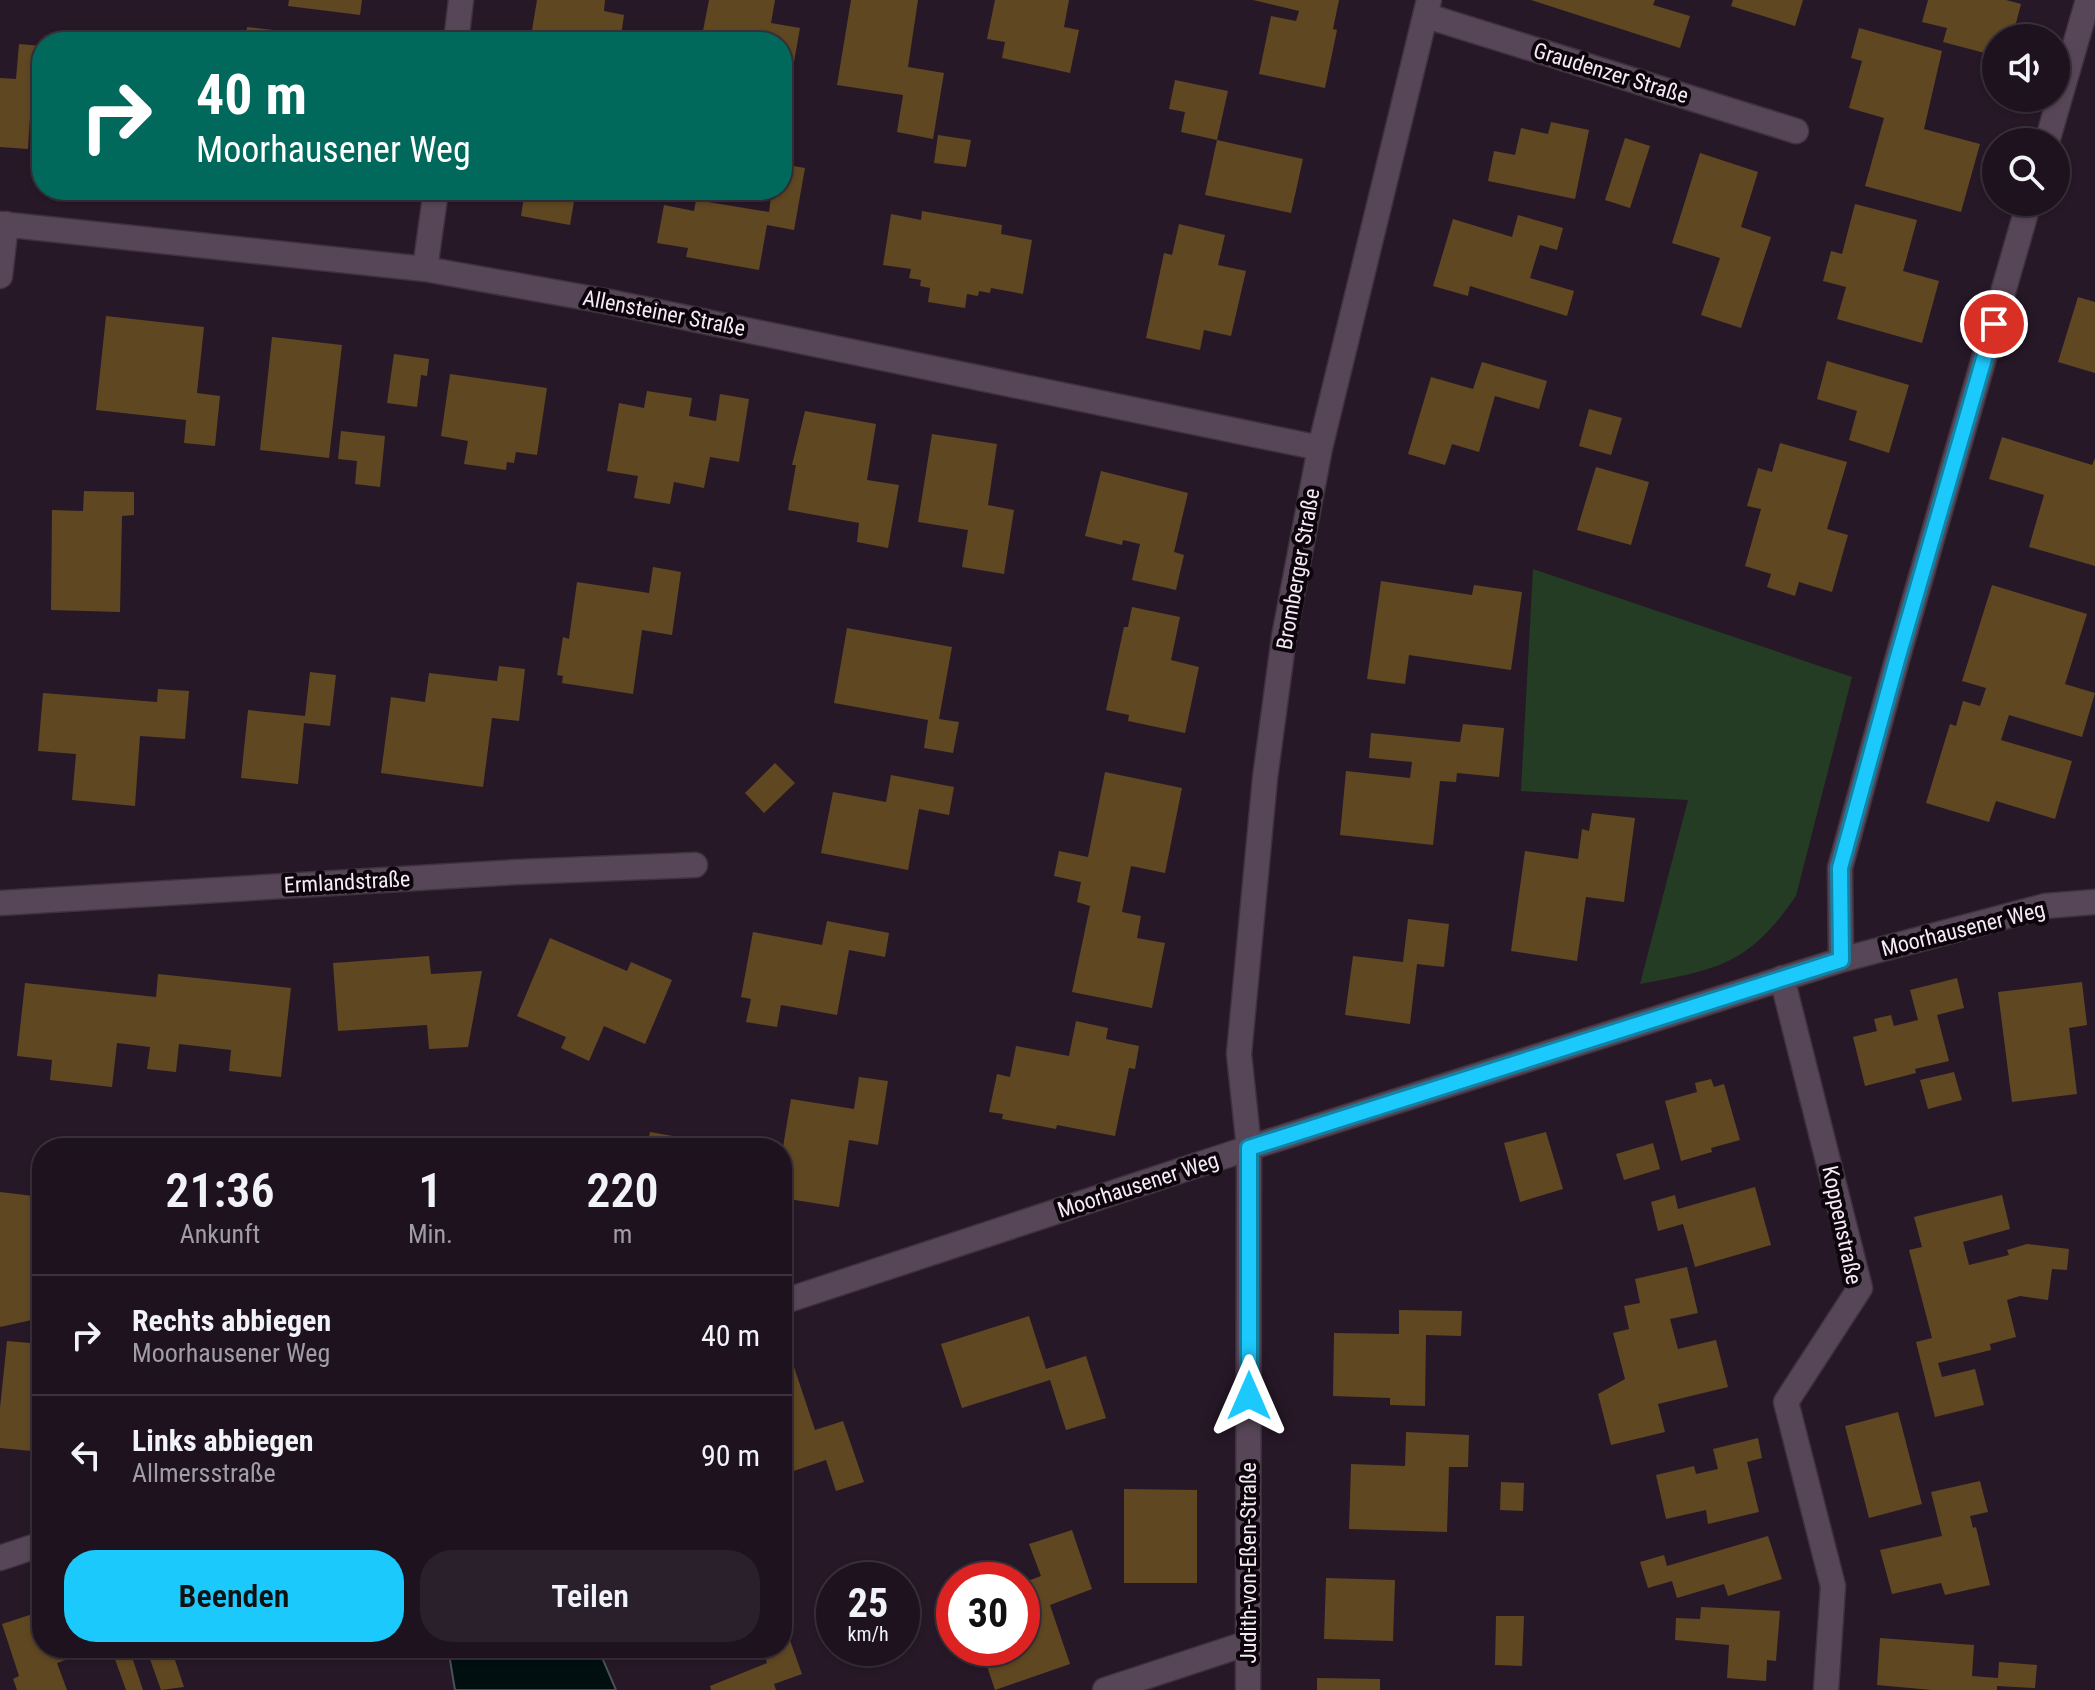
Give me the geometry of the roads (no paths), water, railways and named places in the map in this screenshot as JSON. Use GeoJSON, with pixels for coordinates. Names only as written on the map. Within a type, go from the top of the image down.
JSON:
{"type":"FeatureCollection","features":[{"type":"Feature","properties":{"kind":"street"},"geometry":{"type":"LineString","coordinates":[[457,32],[461,0]]}},
{"type":"Feature","properties":{"kind":"street"},"geometry":{"type":"LineString","coordinates":[[2051,128],[2088,0]]}},
{"type":"Feature","properties":{"kind":"street","name":"Graudenzer Straße"},"geometry":{"type":"LineString","coordinates":[[1428,8],[1796,131]]}},
{"type":"Feature","properties":{"kind":"street","name":"Bromberger Straße"},"geometry":{"type":"LineString","coordinates":[[1249,1148],[1239,1054],[1264,793],[1284,637],[1320,448],[1428,8]]}},
{"type":"Feature","properties":{"kind":"street"},"geometry":{"type":"LineString","coordinates":[[425,269],[435,200]]}},
{"type":"Feature","properties":{"kind":"street"},"geometry":{"type":"LineString","coordinates":[[1841,960],[1840,868],[2025,216]]}},
{"type":"Feature","properties":{"kind":"street"},"geometry":{"type":"LineString","coordinates":[[0,276],[3,224]]}},
{"type":"Feature","properties":{"kind":"street","name":"Allensteiner Straße"},"geometry":{"type":"LineString","coordinates":[[3,224],[425,269],[610,302],[1320,448]]}},
{"type":"Feature","properties":{"kind":"street","name":"Ermlandstraße"},"geometry":{"type":"LineString","coordinates":[[0,903],[518,872],[695,865]]}},
{"type":"Feature","properties":{"kind":"street","name":"Moorhausener Weg"},"geometry":{"type":"LineString","coordinates":[[792,1299],[1249,1148],[1841,960],[2045,906],[2095,902]]}},
{"type":"Feature","properties":{"kind":"street","name":"Koppenstraße"},"geometry":{"type":"LineString","coordinates":[[1782,978],[1860,1288],[1786,1402],[1833,1586],[1826,1690]]}},
{"type":"Feature","properties":{"kind":"street","name":"Judith-von-Eßen-Straße"},"geometry":{"type":"LineString","coordinates":[[1248,1690],[1249,1148]]}},
{"type":"Feature","properties":{"kind":"street"},"geometry":{"type":"LineString","coordinates":[[0,1558],[32,1547]]}},
{"type":"Feature","properties":{"kind":"street"},"geometry":{"type":"LineString","coordinates":[[1105,1690],[1248,1643]]}}]}
